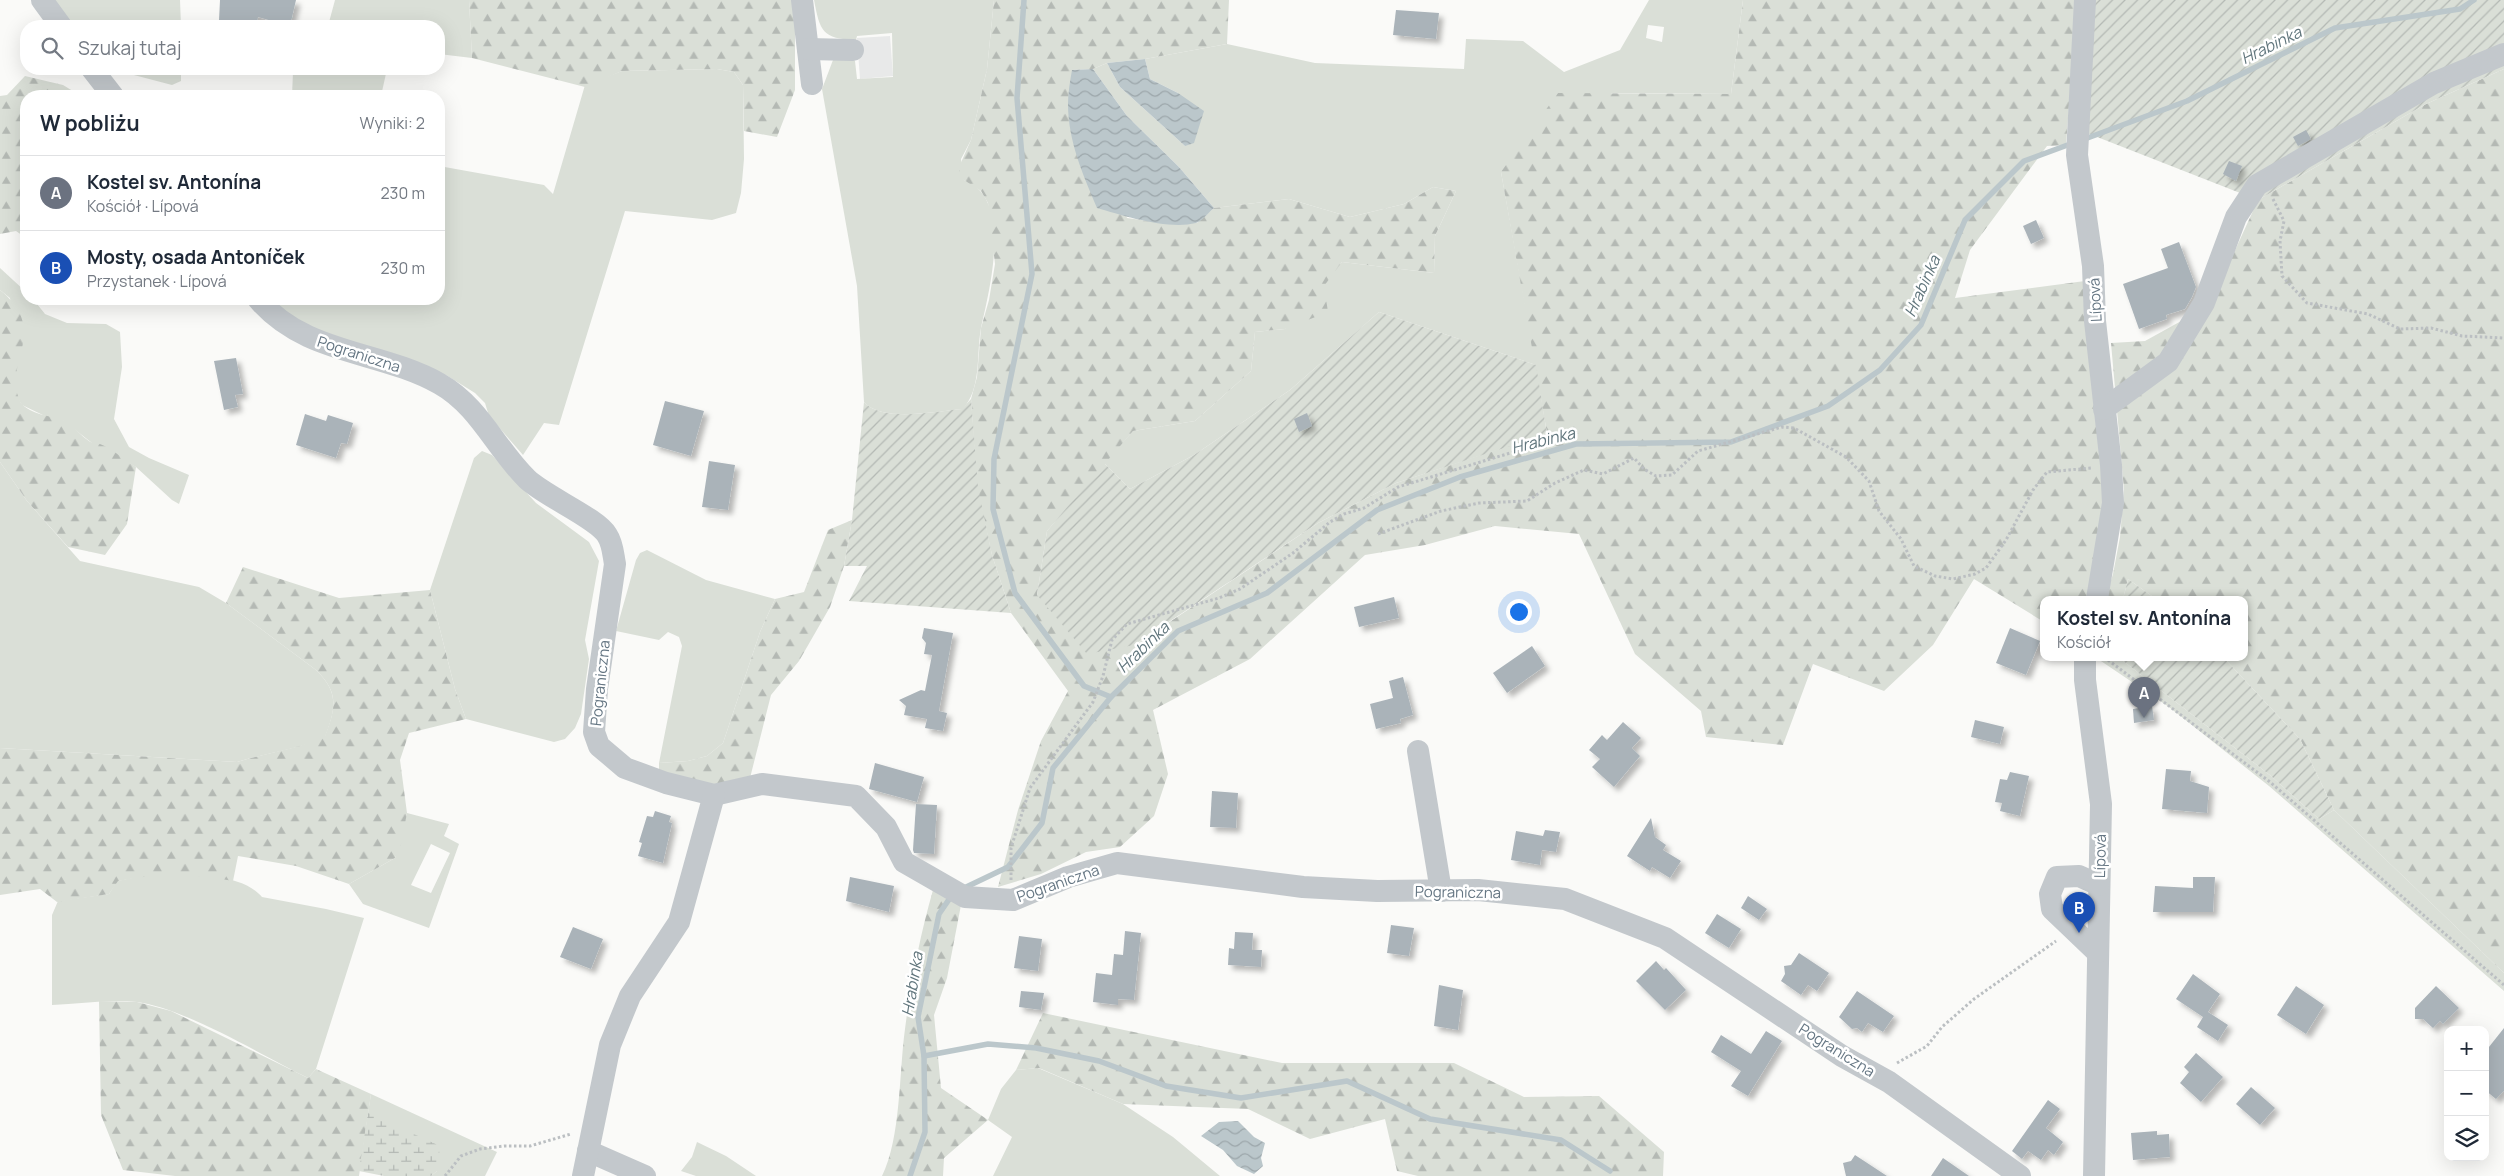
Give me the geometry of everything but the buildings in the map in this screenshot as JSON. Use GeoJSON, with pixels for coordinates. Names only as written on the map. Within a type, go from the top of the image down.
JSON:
{"type":"FeatureCollection","features":[{"type":"Feature","properties":{"kind":"street"},"geometry":{"type":"LineString","coordinates":[[42,0],[57,20]]}},
{"type":"Feature","properties":{"kind":"street"},"geometry":{"type":"LineString","coordinates":[[802,0],[812,84]]}},
{"type":"Feature","properties":{"kind":"street","name":"Lípová"},"geometry":{"type":"LineString","coordinates":[[2085,0],[2078,141],[2080,182],[2093,266],[2096,321],[2111,465],[2113,503],[2098,596]]}},
{"type":"Feature","properties":{"kind":"street"},"geometry":{"type":"LineString","coordinates":[[808,49],[853,50]]}},
{"type":"Feature","properties":{"kind":"street"},"geometry":{"type":"LineString","coordinates":[[2104,409],[2168,362],[2204,303],[2236,217],[2257,186],[2434,83],[2504,54]]}},
{"type":"Feature","properties":{"kind":"street"},"geometry":{"type":"LineString","coordinates":[[97,75],[108,90]]}},
{"type":"Feature","properties":{"kind":"street","name":"Pograniczna"},"geometry":{"type":"LineString","coordinates":[[263,305],[273,316],[312,340],[409,371],[440,384],[455,394],[475,413],[513,464],[527,479],[545,494],[592,522],[607,534],[613,548],[614,564],[597,689],[594,732],[599,746],[625,768],[666,783],[714,795],[762,784],[856,796],[886,827],[904,862],[942,886],[964,897],[1013,900],[1068,877],[1117,863],[1302,886],[1377,891],[1478,890],[1564,899],[1665,938],[1842,1056],[1878,1075],[2020,1176]]}},
{"type":"Feature","properties":{"kind":"street","name":"Lípová"},"geometry":{"type":"LineString","coordinates":[[2085,661],[2085,680],[2101,804],[2097,952],[2097,1129],[2094,1176]]}},
{"type":"Feature","properties":{"kind":"street"},"geometry":{"type":"LineString","coordinates":[[1418,751],[1441,891]]}},
{"type":"Feature","properties":{"kind":"street"},"geometry":{"type":"LineString","coordinates":[[583,1176],[610,1045],[630,996],[679,922],[714,795]]}},
{"type":"Feature","properties":{"kind":"street"},"geometry":{"type":"LineString","coordinates":[[2097,952],[2052,909],[2050,894],[2057,877],[2080,876],[2099,886]]}},
{"type":"Feature","properties":{"kind":"street"},"geometry":{"type":"LineString","coordinates":[[588,1151],[645,1176]]}},
{"type":"Feature","properties":{"kind":"path"},"geometry":{"type":"LineString","coordinates":[[2257,186],[2275,202],[2284,221],[2280,241],[2282,276],[2307,303],[2368,314],[2400,329],[2431,328],[2462,336],[2504,338]]}},
{"type":"Feature","properties":{"kind":"path"},"geometry":{"type":"LineString","coordinates":[[1378,534],[1441,511],[1479,503],[1528,501],[1555,483],[1584,470],[1603,474],[1634,458],[1644,469],[1656,476],[1672,475],[1698,451],[1782,427],[1794,428],[1846,457],[1869,481],[1879,511],[1901,539],[1914,566],[1935,576],[1953,579],[1975,574],[1986,568],[2006,540],[2033,490],[2047,472],[2111,465]]}},
{"type":"Feature","properties":{"kind":"path"},"geometry":{"type":"LineString","coordinates":[[1011,879],[1010,848],[1030,788],[1093,702],[1104,676],[1112,640],[1127,624],[1219,598],[1240,589],[1293,553],[1330,522],[1344,514],[1364,508],[1398,486],[1530,448]]}},
{"type":"Feature","properties":{"kind":"path"},"geometry":{"type":"LineString","coordinates":[[2109,661],[2270,782],[2504,985]]}},
{"type":"Feature","properties":{"kind":"path"},"geometry":{"type":"LineString","coordinates":[[1878,1075],[1926,1046],[1942,1028],[1974,999],[2074,928]]}},
{"type":"Feature","properties":{"kind":"path"},"geometry":{"type":"LineString","coordinates":[[445,1176],[461,1156],[480,1150],[504,1146],[530,1146],[593,1126]]}},
{"type":"Feature","properties":{"kind":"shaded area"},"geometry":{"type":"Polygon","coordinates":[[[890,36],[893,76],[860,79],[857,38],[890,36]]]}},
{"type":"Feature","properties":{"kind":"green space"},"geometry":{"type":"Polygon","coordinates":[[[50,0],[180,0],[181,20],[65,20],[50,0]]]}},
{"type":"Feature","properties":{"kind":"green space"},"geometry":{"type":"Polygon","coordinates":[[[335,0],[469,0],[472,58],[445,55],[445,20],[330,20],[335,0]]]}},
{"type":"Feature","properties":{"kind":"green space"},"geometry":{"type":"Polygon","coordinates":[[[469,0],[795,0],[795,90],[777,137],[744,131],[743,85],[734,72],[717,69],[622,71],[585,87],[472,58],[469,0]]]}},
{"type":"Feature","properties":{"kind":"green space"},"geometry":{"type":"Polygon","coordinates":[[[814,0],[994,0],[987,69],[971,140],[961,159],[964,180],[979,190],[989,206],[993,225],[994,247],[989,292],[981,328],[976,381],[969,400],[963,409],[897,414],[873,408],[864,402],[857,286],[822,89],[833,60],[852,57],[855,61],[857,79],[893,77],[892,33],[857,36],[856,40],[836,38],[824,31],[821,26],[814,0]]]}},
{"type":"Feature","properties":{"kind":"green space"},"geometry":{"type":"Polygon","coordinates":[[[994,0],[1229,0],[1227,44],[1145,59],[1107,63],[1093,69],[1072,70],[1127,218],[1162,223],[1197,223],[1214,208],[1289,199],[1350,217],[1404,204],[1433,187],[1456,191],[1435,236],[1434,273],[1342,262],[1324,286],[1328,312],[1285,329],[1255,332],[1251,371],[1195,421],[1133,431],[1047,531],[1037,595],[1135,645],[1318,523],[1396,483],[1547,433],[1501,172],[1558,93],[1731,94],[1743,0],[2077,0],[2066,145],[2047,146],[1970,250],[1955,298],[2085,281],[2105,493],[2089,596],[2040,596],[2040,620],[1974,579],[1933,645],[1884,691],[1813,664],[1783,745],[1706,737],[1701,711],[1635,654],[1579,534],[1495,526],[1425,545],[1365,555],[1250,659],[1153,710],[1168,774],[1154,816],[1120,847],[1086,852],[1041,874],[998,887],[1018,810],[1041,741],[1068,691],[1011,613],[992,555],[977,487],[971,399],[977,377],[981,328],[989,300],[995,264],[988,203],[981,191],[959,175],[959,167],[971,140],[987,69],[994,0]]]}},
{"type":"Feature","properties":{"kind":"green space"},"geometry":{"type":"Polygon","coordinates":[[[1649,0],[1743,0],[1731,94],[1612,93],[1501,172],[1536,365],[1379,312],[1290,390],[1194,455],[1130,489],[1104,463],[1133,431],[1195,421],[1251,371],[1255,332],[1285,329],[1342,262],[1434,273],[1435,236],[1456,191],[1433,187],[1404,204],[1350,217],[1289,199],[1214,208],[1179,167],[1127,116],[1093,69],[1107,63],[1120,87],[1185,146],[1178,93],[1150,79],[1145,59],[1227,44],[1315,63],[1464,69],[1466,39],[1523,41],[1564,72],[1620,50],[1649,0]],[[1648,25],[1646,38],[1662,42],[1664,27],[1648,25]]]}},
{"type":"Feature","properties":{"kind":"green space"},"geometry":{"type":"Polygon","coordinates":[[[2077,0],[2504,0],[2504,69],[2426,104],[2258,200],[2069,126],[2077,0]]]}},
{"type":"Feature","properties":{"kind":"green space"},"geometry":{"type":"Polygon","coordinates":[[[717,69],[734,72],[743,85],[744,159],[741,193],[736,213],[712,220],[625,211],[559,425],[544,423],[523,455],[489,416],[485,403],[475,393],[446,375],[301,324],[275,305],[445,305],[445,167],[544,185],[553,194],[585,85],[622,71],[717,69]]]}},
{"type":"Feature","properties":{"kind":"green space"},"geometry":{"type":"Polygon","coordinates":[[[2504,69],[2504,973],[2334,810],[2300,739],[2227,661],[2248,661],[2248,596],[2152,596],[2128,579],[2124,596],[2106,596],[2113,574],[2120,537],[2124,490],[2111,343],[2145,341],[2210,305],[2258,200],[2426,104],[2504,69]]]}},
{"type":"Feature","properties":{"kind":"green space"},"geometry":{"type":"Polygon","coordinates":[[[134,75],[181,75],[181,81],[172,85],[134,75]]]}},
{"type":"Feature","properties":{"kind":"green space"},"geometry":{"type":"Polygon","coordinates":[[[293,75],[386,75],[382,90],[292,90],[293,75]]]}},
{"type":"Feature","properties":{"kind":"green space"},"geometry":{"type":"Polygon","coordinates":[[[25,76],[63,85],[71,90],[20,90],[20,234],[16,231],[0,234],[0,96],[7,95],[25,76]]]}},
{"type":"Feature","properties":{"kind":"green space"},"geometry":{"type":"Polygon","coordinates":[[[0,268],[20,286],[20,305],[38,305],[45,314],[67,323],[106,324],[120,332],[122,367],[114,419],[129,447],[149,458],[189,475],[179,504],[172,500],[136,467],[92,443],[64,421],[47,417],[22,405],[12,389],[10,374],[18,353],[10,298],[0,290],[0,268]]]}},
{"type":"Feature","properties":{"kind":"green space"},"geometry":{"type":"Polygon","coordinates":[[[0,290],[15,305],[22,320],[24,334],[16,375],[16,389],[21,403],[30,410],[63,420],[90,442],[100,444],[114,451],[136,467],[127,524],[105,555],[68,547],[27,501],[0,462],[0,290]]]}},
{"type":"Feature","properties":{"kind":"green space"},"geometry":{"type":"Polygon","coordinates":[[[1379,312],[1536,365],[1547,434],[1396,483],[1318,523],[1134,645],[1087,654],[1037,595],[1047,531],[1104,463],[1130,489],[1194,455],[1290,390],[1379,312]]]}},
{"type":"Feature","properties":{"kind":"green space"},"geometry":{"type":"Polygon","coordinates":[[[971,399],[978,487],[992,555],[1011,613],[849,601],[867,566],[844,566],[852,520],[864,402],[884,412],[910,414],[962,409],[971,399]]]}},
{"type":"Feature","properties":{"kind":"green space"},"geometry":{"type":"Polygon","coordinates":[[[482,451],[492,455],[536,503],[589,542],[599,561],[585,640],[589,659],[581,714],[575,728],[565,739],[554,742],[466,719],[455,689],[430,590],[474,458],[482,451]]]}},
{"type":"Feature","properties":{"kind":"green space"},"geometry":{"type":"Polygon","coordinates":[[[0,462],[27,501],[80,561],[199,587],[226,603],[316,670],[329,686],[332,693],[333,709],[325,737],[304,745],[237,762],[0,748],[0,462]]]}},
{"type":"Feature","properties":{"kind":"green space"},"geometry":{"type":"Polygon","coordinates":[[[852,520],[844,566],[830,607],[799,661],[771,695],[750,778],[716,787],[659,775],[659,763],[688,761],[707,756],[723,743],[760,632],[775,599],[804,592],[828,530],[852,520]]]}},
{"type":"Feature","properties":{"kind":"green space"},"geometry":{"type":"Polygon","coordinates":[[[647,550],[706,580],[775,599],[760,632],[723,743],[707,756],[688,761],[659,763],[682,646],[679,637],[668,632],[659,640],[616,631],[636,560],[640,553],[647,550]]]}},
{"type":"Feature","properties":{"kind":"green space"},"geometry":{"type":"Polygon","coordinates":[[[243,567],[339,598],[430,590],[455,689],[466,719],[409,733],[400,760],[407,813],[401,844],[395,858],[349,884],[296,866],[238,856],[233,881],[190,875],[147,876],[118,881],[109,894],[57,902],[40,889],[0,895],[0,748],[237,762],[294,748],[325,736],[333,709],[332,693],[329,686],[316,670],[226,603],[243,567]]]}},
{"type":"Feature","properties":{"kind":"green space"},"geometry":{"type":"Polygon","coordinates":[[[2128,579],[2152,596],[2124,596],[2128,579]]]}},
{"type":"Feature","properties":{"kind":"green space"},"geometry":{"type":"Polygon","coordinates":[[[2101,661],[2123,661],[2271,776],[2319,819],[2334,810],[2504,973],[2504,991],[2269,786],[2169,707],[2101,661]]]}},
{"type":"Feature","properties":{"kind":"green space"},"geometry":{"type":"Polygon","coordinates":[[[2123,661],[2227,661],[2300,739],[2334,810],[2319,819],[2271,776],[2123,661]]]}},
{"type":"Feature","properties":{"kind":"green space"},"geometry":{"type":"Polygon","coordinates":[[[407,813],[449,824],[444,836],[459,844],[429,928],[363,904],[349,884],[395,858],[407,813]],[[431,844],[411,885],[431,893],[450,853],[431,844]]]}},
{"type":"Feature","properties":{"kind":"green space"},"geometry":{"type":"Polygon","coordinates":[[[168,874],[218,877],[254,889],[262,897],[364,918],[316,1069],[308,1078],[201,1023],[157,1006],[137,1002],[116,1001],[52,1005],[52,915],[58,901],[109,894],[117,881],[142,876],[168,874]]]}},
{"type":"Feature","properties":{"kind":"green space"},"geometry":{"type":"Polygon","coordinates":[[[933,890],[961,905],[947,978],[934,1015],[941,1088],[988,1120],[944,1158],[943,1176],[882,1176],[893,1143],[910,994],[920,941],[933,890]]]}},
{"type":"Feature","properties":{"kind":"green space"},"geometry":{"type":"Polygon","coordinates":[[[99,1001],[137,1002],[171,1011],[308,1078],[316,1069],[371,1094],[359,1176],[175,1176],[123,1170],[101,1115],[99,1001]]]}},
{"type":"Feature","properties":{"kind":"green space"},"geometry":{"type":"Polygon","coordinates":[[[1043,1013],[1282,1063],[1454,1063],[1524,1097],[1599,1096],[1664,1152],[1663,1176],[1418,1176],[1397,1171],[1385,1119],[1310,1139],[1248,1109],[1123,1104],[1039,1068],[1016,1070],[1043,1013]]]}},
{"type":"Feature","properties":{"kind":"green space"},"geometry":{"type":"Polygon","coordinates":[[[1038,1068],[1123,1104],[1173,1137],[1220,1176],[993,1176],[1012,1137],[988,1120],[1001,1089],[1016,1070],[1038,1068]]]}},
{"type":"Feature","properties":{"kind":"green space"},"geometry":{"type":"Polygon","coordinates":[[[371,1094],[497,1152],[485,1176],[431,1176],[437,1171],[368,1113],[371,1094]]]}},
{"type":"Feature","properties":{"kind":"green space"},"geometry":{"type":"Polygon","coordinates":[[[368,1113],[440,1146],[437,1171],[431,1176],[384,1176],[359,1171],[368,1113]]]}},
{"type":"Feature","properties":{"kind":"green space"},"geometry":{"type":"Polygon","coordinates":[[[697,1142],[726,1156],[756,1176],[696,1176],[681,1171],[692,1157],[697,1142]]]}},
{"type":"Feature","properties":{"kind":"water"},"geometry":{"type":"Polygon","coordinates":[[[1145,59],[1150,79],[1178,93],[1204,111],[1194,143],[1185,146],[1120,87],[1107,63],[1145,59]]]}},
{"type":"Feature","properties":{"kind":"water"},"geometry":{"type":"Polygon","coordinates":[[[1093,69],[1127,116],[1179,167],[1214,208],[1201,220],[1185,225],[1173,225],[1133,218],[1097,208],[1073,144],[1068,104],[1072,70],[1093,69]]]}},
{"type":"Feature","properties":{"kind":"water"},"geometry":{"type":"Polygon","coordinates":[[[1238,1121],[1254,1137],[1265,1143],[1261,1158],[1263,1166],[1254,1174],[1237,1166],[1223,1150],[1201,1136],[1219,1122],[1238,1121]]]}},
{"type":"Feature","properties":{"kind":"waterway"},"geometry":{"type":"LineString","coordinates":[[1024,0],[1017,98],[1032,274],[994,459],[993,509],[1015,593],[1084,686],[1111,697]]}},
{"type":"Feature","properties":{"kind":"waterway","name":"Hrabinka"},"geometry":{"type":"LineString","coordinates":[[2082,140],[2187,101],[2335,28],[2460,9],[2474,0]]}},
{"type":"Feature","properties":{"kind":"waterway","name":"Hrabinka"},"geometry":{"type":"LineString","coordinates":[[962,889],[1008,867],[1042,823],[1053,768],[1111,697],[1178,631],[1267,593],[1377,510],[1460,477],[1576,444],[1731,442],[1828,406],[1880,370],[1921,325],[1965,220],[2024,161],[2073,143]]}},
{"type":"Feature","properties":{"kind":"waterway","name":"Hrabinka"},"geometry":{"type":"LineString","coordinates":[[910,1176],[925,1132],[924,1056],[918,1017],[939,914],[952,895]]}},
{"type":"Feature","properties":{"kind":"waterway"},"geometry":{"type":"LineString","coordinates":[[924,1056],[988,1044],[1036,1048],[1099,1061],[1166,1086],[1241,1098],[1347,1081],[1430,1119],[1561,1140],[1610,1171]]}},
{"type":"Feature","properties":{"kind":"place","name":"Kostel sv. Antonína"},"geometry":{"type":"Point","coordinates":[2144,718]}},
{"type":"Feature","properties":{"kind":"place","name":"Mosty, osada Antoníček"},"geometry":{"type":"Point","coordinates":[2079,933]}}]}
